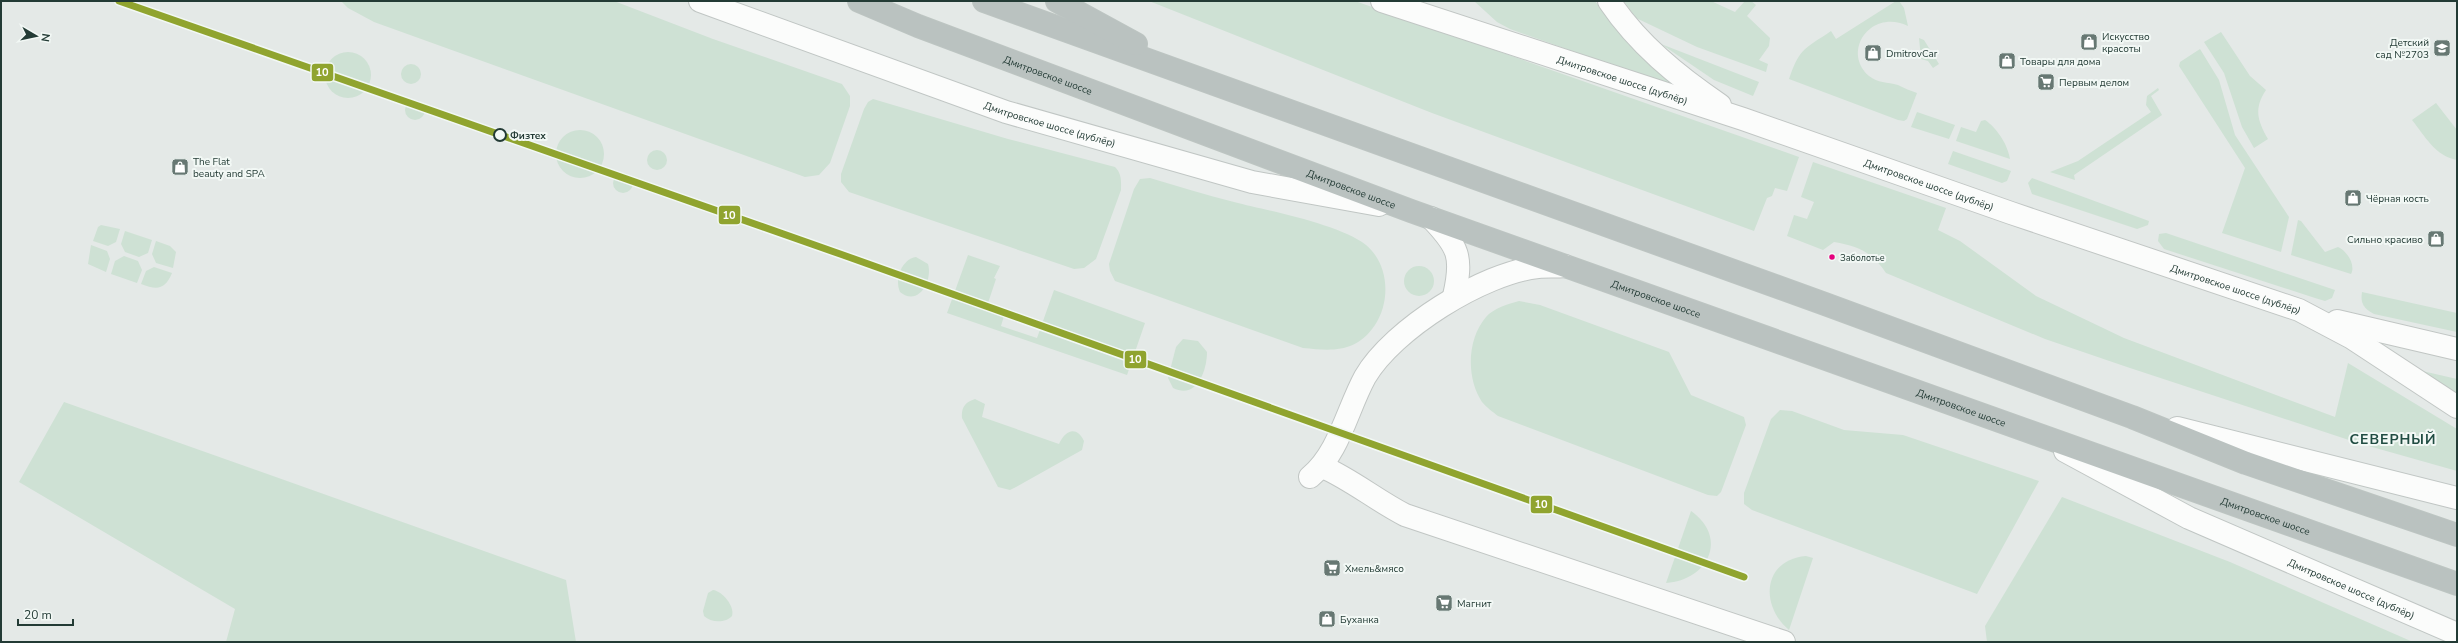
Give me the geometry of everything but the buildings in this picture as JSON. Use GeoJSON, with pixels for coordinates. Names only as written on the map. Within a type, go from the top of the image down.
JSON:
{"type":"FeatureCollection","features":[{"type":"Feature","properties":{"kind":"highway","name":"Дмитровское шоссе"},"geometry":{"type":"LineString","coordinates":[[859,1],[918,26],[1421,215],[2032,434],[2224,499],[2457,584]]}},
{"type":"Feature","properties":{"kind":"highway"},"geometry":{"type":"LineString","coordinates":[[984,1],[2132,416],[2246,463],[2457,535]]}},
{"type":"Feature","properties":{"kind":"highway"},"geometry":{"type":"LineString","coordinates":[[1058,1],[1216,85]]}},
{"type":"Feature","properties":{"kind":"street","name":"Дмитровское шоссе (дублёр)"},"geometry":{"type":"LineString","coordinates":[[700,1],[1006,112],[1252,182],[1421,215]]}},
{"type":"Feature","properties":{"kind":"street","name":"Дмитровское шоссе (дублёр)"},"geometry":{"type":"LineString","coordinates":[[1382,1],[1743,119],[2011,213],[2299,310],[2352,338],[2457,407]]}},
{"type":"Feature","properties":{"kind":"street"},"geometry":{"type":"LineString","coordinates":[[1609,1],[1648,48],[1669,67],[1691,85],[1743,119]]}},
{"type":"Feature","properties":{"kind":"street"},"geometry":{"type":"LineString","coordinates":[[1421,215],[1457,252],[1459,271],[1454,296]]}},
{"type":"Feature","properties":{"kind":"street"},"geometry":{"type":"LineString","coordinates":[[1565,266],[1537,267],[1517,272],[1454,296],[1421,320],[1385,351],[1366,377],[1316,472],[1343,476],[1370,496],[1405,515],[1784,642]]}},
{"type":"Feature","properties":{"kind":"street"},"geometry":{"type":"LineString","coordinates":[[2299,310],[2346,324],[2457,350]]}},
{"type":"Feature","properties":{"kind":"street"},"geometry":{"type":"LineString","coordinates":[[2132,416],[2457,498]]}},
{"type":"Feature","properties":{"kind":"street","name":"Дмитровское шоссе (дублёр)"},"geometry":{"type":"LineString","coordinates":[[2032,434],[2189,518],[2457,634]]}},
{"type":"Feature","properties":{"kind":"green space"},"geometry":{"type":"Polygon","coordinates":[[[341,1],[614,1],[713,39],[842,84],[850,96],[850,106],[830,163],[819,175],[805,177],[374,22],[348,8],[341,1]]]}},
{"type":"Feature","properties":{"kind":"green space"},"geometry":{"type":"Polygon","coordinates":[[[1149,1],[1355,1],[1799,157],[1787,191],[1775,188],[1772,196],[1767,198],[1754,231],[1432,113],[1149,1]]]}},
{"type":"Feature","properties":{"kind":"green space"},"geometry":{"type":"Polygon","coordinates":[[[1474,1],[1595,1],[1627,38],[1651,61],[1689,92],[1510,29],[1497,22],[1474,1]]]}},
{"type":"Feature","properties":{"kind":"green space"},"geometry":{"type":"Polygon","coordinates":[[[1624,1],[1711,1],[1735,12],[1745,1],[1751,1],[1756,5],[1747,16],[1770,38],[1769,46],[1759,60],[1768,64],[1766,72],[1697,47],[1636,18],[1624,1]]]}},
{"type":"Feature","properties":{"kind":"green space"},"geometry":{"type":"Polygon","coordinates":[[[1896,1],[1899,1],[1904,8],[1908,26],[1895,22],[1882,23],[1872,27],[1864,35],[1859,44],[1858,55],[1861,66],[1872,78],[1898,85],[1917,93],[1907,119],[1904,121],[1898,120],[1789,79],[1800,54],[1809,46],[1831,31],[1836,39],[1896,1]]]}},
{"type":"Feature","properties":{"kind":"green space"},"geometry":{"type":"Polygon","coordinates":[[[2221,32],[2250,76],[2266,90],[2262,96],[2258,108],[2258,114],[2261,126],[2268,139],[2254,148],[2242,127],[2224,73],[2204,42],[2221,32]]]}},
{"type":"Feature","properties":{"kind":"green space"},"geometry":{"type":"Polygon","coordinates":[[[1919,38],[1924,40],[1939,64],[1933,68],[1928,61],[1921,59],[1919,38]]]}},
{"type":"Feature","properties":{"kind":"green space"},"geometry":{"type":"Polygon","coordinates":[[[1661,44],[1759,82],[1753,96],[1714,80],[1661,44]]]}},
{"type":"Feature","properties":{"kind":"green space"},"geometry":{"type":"Polygon","coordinates":[[[2200,49],[2219,80],[2235,135],[2289,217],[2281,252],[2222,233],[2245,168],[2179,66],[2180,62],[2200,49]]]}},
{"type":"Feature","properties":{"kind":"green space"},"geometry":{"type":"Polygon","coordinates":[[[343,52],[353,52],[361,56],[367,62],[371,70],[371,80],[367,88],[361,94],[353,98],[343,98],[335,94],[329,88],[325,80],[325,70],[329,62],[335,56],[343,52]]]}},
{"type":"Feature","properties":{"kind":"green space"},"geometry":{"type":"Polygon","coordinates":[[[407,64],[415,64],[421,70],[421,78],[415,84],[407,84],[401,78],[401,70],[407,64]]]}},
{"type":"Feature","properties":{"kind":"green space"},"geometry":{"type":"Polygon","coordinates":[[[2158,88],[2159,90],[2151,96],[2162,115],[2074,175],[2075,180],[2050,172],[2078,161],[2151,112],[2146,105],[2147,96],[2158,88]]]}},
{"type":"Feature","properties":{"kind":"green space"},"geometry":{"type":"Polygon","coordinates":[[[873,99],[1008,139],[1115,167],[1120,175],[1121,190],[1096,259],[1084,268],[1074,269],[849,192],[841,182],[841,174],[864,109],[868,102],[873,99]]]}},
{"type":"Feature","properties":{"kind":"green space"},"geometry":{"type":"Polygon","coordinates":[[[415,100],[422,103],[425,110],[422,117],[415,120],[408,117],[405,110],[408,103],[415,100]]]}},
{"type":"Feature","properties":{"kind":"green space"},"geometry":{"type":"Polygon","coordinates":[[[2436,103],[2457,130],[2457,160],[2449,158],[2437,150],[2426,139],[2412,120],[2436,103]]]}},
{"type":"Feature","properties":{"kind":"green space"},"geometry":{"type":"Polygon","coordinates":[[[1917,112],[1955,125],[1949,139],[1911,127],[1917,112]]]}},
{"type":"Feature","properties":{"kind":"green space"},"geometry":{"type":"Polygon","coordinates":[[[1985,120],[2001,137],[2007,148],[2010,159],[1956,141],[1961,127],[1976,132],[1981,121],[1985,120]]]}},
{"type":"Feature","properties":{"kind":"green space"},"geometry":{"type":"Polygon","coordinates":[[[580,130],[589,132],[597,137],[602,145],[604,154],[602,163],[597,171],[589,176],[580,178],[571,176],[563,171],[558,163],[556,154],[558,145],[563,137],[571,132],[580,130]]]}},
{"type":"Feature","properties":{"kind":"green space"},"geometry":{"type":"Polygon","coordinates":[[[657,150],[664,153],[667,160],[664,167],[657,170],[650,167],[647,160],[650,153],[657,150]]]}},
{"type":"Feature","properties":{"kind":"green space"},"geometry":{"type":"Polygon","coordinates":[[[1953,151],[2011,171],[2007,181],[2002,183],[1948,164],[1953,151]]]}},
{"type":"Feature","properties":{"kind":"green space"},"geometry":{"type":"Polygon","coordinates":[[[1813,162],[1946,208],[1938,230],[1960,241],[2036,296],[2124,338],[2335,417],[2348,363],[2457,429],[2457,471],[2358,443],[2045,339],[1886,273],[1870,255],[1857,248],[1834,242],[1823,250],[1787,236],[1794,215],[1807,219],[1814,202],[1801,197],[1813,162]]]}},
{"type":"Feature","properties":{"kind":"green space"},"geometry":{"type":"Polygon","coordinates":[[[619,173],[627,173],[633,179],[633,187],[627,193],[619,193],[613,187],[613,179],[619,173]]]}},
{"type":"Feature","properties":{"kind":"green space"},"geometry":{"type":"Polygon","coordinates":[[[1150,178],[1303,219],[1354,237],[1366,245],[1374,253],[1383,272],[1385,283],[1384,305],[1375,325],[1360,341],[1343,348],[1324,350],[1303,348],[1115,281],[1110,271],[1109,264],[1134,189],[1140,179],[1150,178]]]}},
{"type":"Feature","properties":{"kind":"green space"},"geometry":{"type":"Polygon","coordinates":[[[2032,178],[2149,221],[2148,225],[2137,229],[2032,194],[2028,183],[2032,178]]]}},
{"type":"Feature","properties":{"kind":"green space"},"geometry":{"type":"Polygon","coordinates":[[[2298,220],[2301,221],[2325,252],[2338,247],[2345,252],[2350,259],[2352,267],[2351,274],[2291,255],[2298,220]]]}},
{"type":"Feature","properties":{"kind":"green space"},"geometry":{"type":"Polygon","coordinates":[[[101,225],[120,229],[116,242],[108,246],[93,241],[98,227],[101,225]]]}},
{"type":"Feature","properties":{"kind":"green space"},"geometry":{"type":"Polygon","coordinates":[[[125,231],[152,240],[148,253],[139,257],[125,252],[121,244],[125,231]]]}},
{"type":"Feature","properties":{"kind":"green space"},"geometry":{"type":"Polygon","coordinates":[[[2166,233],[2335,290],[2332,298],[2325,301],[2164,249],[2158,241],[2159,234],[2166,233]]]}},
{"type":"Feature","properties":{"kind":"green space"},"geometry":{"type":"Polygon","coordinates":[[[156,241],[170,246],[176,252],[173,268],[156,263],[152,254],[156,241]]]}},
{"type":"Feature","properties":{"kind":"green space"},"geometry":{"type":"Polygon","coordinates":[[[91,245],[107,251],[110,259],[106,272],[88,264],[91,245]]]}},
{"type":"Feature","properties":{"kind":"green space"},"geometry":{"type":"Polygon","coordinates":[[[968,255],[1000,266],[994,278],[996,279],[986,309],[1004,316],[1001,326],[1037,338],[1054,290],[1145,323],[1127,375],[947,313],[968,255]]]}},
{"type":"Feature","properties":{"kind":"green space"},"geometry":{"type":"Polygon","coordinates":[[[124,256],[138,261],[142,270],[137,283],[111,274],[115,261],[124,256]]]}},
{"type":"Feature","properties":{"kind":"green space"},"geometry":{"type":"Polygon","coordinates":[[[916,257],[928,264],[928,278],[923,290],[913,296],[907,296],[900,292],[898,287],[900,270],[907,261],[916,257]]]}},
{"type":"Feature","properties":{"kind":"green space"},"geometry":{"type":"Polygon","coordinates":[[[1419,266],[1430,270],[1434,281],[1430,292],[1419,296],[1408,292],[1404,281],[1408,270],[1419,266]]]}},
{"type":"Feature","properties":{"kind":"green space"},"geometry":{"type":"Polygon","coordinates":[[[154,267],[172,273],[166,283],[163,286],[156,288],[141,284],[146,271],[154,267]]]}},
{"type":"Feature","properties":{"kind":"green space"},"geometry":{"type":"Polygon","coordinates":[[[2362,292],[2457,313],[2457,332],[2374,314],[2368,310],[2362,302],[2362,292]]]}},
{"type":"Feature","properties":{"kind":"green space"},"geometry":{"type":"Polygon","coordinates":[[[1519,301],[1540,305],[1669,352],[1691,395],[1744,417],[1746,425],[1721,492],[1717,496],[1708,495],[1498,416],[1485,406],[1473,382],[1471,370],[1472,347],[1475,336],[1489,314],[1501,307],[1519,301]]]}},
{"type":"Feature","properties":{"kind":"green space"},"geometry":{"type":"Polygon","coordinates":[[[1183,339],[1198,341],[1207,352],[1207,359],[1203,374],[1199,381],[1194,387],[1181,391],[1173,388],[1168,378],[1176,347],[1183,339]]]}},
{"type":"Feature","properties":{"kind":"green space"},"geometry":{"type":"Polygon","coordinates":[[[2418,370],[2457,379],[2457,400],[2418,370]]]}},
{"type":"Feature","properties":{"kind":"green space"},"geometry":{"type":"Polygon","coordinates":[[[975,399],[985,404],[982,417],[1059,444],[1061,439],[1067,433],[1074,431],[1081,436],[1084,441],[1082,450],[1010,490],[998,487],[962,418],[964,406],[975,399]]]}},
{"type":"Feature","properties":{"kind":"green space"},"geometry":{"type":"Polygon","coordinates":[[[64,402],[566,580],[576,642],[226,642],[235,609],[19,482],[64,402]]]}},
{"type":"Feature","properties":{"kind":"green space"},"geometry":{"type":"Polygon","coordinates":[[[1780,410],[1792,411],[1844,430],[1903,435],[2039,481],[1977,594],[1752,510],[1744,504],[1744,493],[1771,419],[1780,410]]]}},
{"type":"Feature","properties":{"kind":"green space"},"geometry":{"type":"Polygon","coordinates":[[[2062,497],[2230,562],[2413,642],[1987,642],[1985,626],[2062,497]]]}},
{"type":"Feature","properties":{"kind":"green space"},"geometry":{"type":"Polygon","coordinates":[[[1691,511],[1703,522],[1709,533],[1711,545],[1708,556],[1702,566],[1693,574],[1681,580],[1666,583],[1691,511]]]}},
{"type":"Feature","properties":{"kind":"green space"},"geometry":{"type":"Polygon","coordinates":[[[1806,556],[1813,558],[1789,630],[1773,609],[1770,597],[1770,586],[1774,575],[1781,566],[1791,559],[1806,556]]]}},
{"type":"Feature","properties":{"kind":"green space"},"geometry":{"type":"Polygon","coordinates":[[[713,590],[724,596],[732,608],[732,616],[726,620],[714,621],[704,616],[703,611],[708,593],[713,590]]]}},
{"type":"Feature","properties":{"kind":"transit line","name":"10"},"geometry":{"type":"LineString","coordinates":[[119,1],[843,255],[1744,577]]}},
{"type":"Feature","properties":{"kind":"place","name":"Искусство красоты"},"geometry":{"type":"Point","coordinates":[2089,42]}},
{"type":"Feature","properties":{"kind":"place","name":"Детский сад №2703"},"geometry":{"type":"Point","coordinates":[2442,48]}},
{"type":"Feature","properties":{"kind":"place","name":"DmitrovCar"},"geometry":{"type":"Point","coordinates":[1873,53]}},
{"type":"Feature","properties":{"kind":"place","name":"Товары для дома"},"geometry":{"type":"Point","coordinates":[2007,61]}},
{"type":"Feature","properties":{"kind":"place","name":"Первым делом"},"geometry":{"type":"Point","coordinates":[2046,82]}},
{"type":"Feature","properties":{"kind":"place","name":"Физтех"},"geometry":{"type":"Point","coordinates":[500,135]}},
{"type":"Feature","properties":{"kind":"place","name":"The Flat beauty and SPA"},"geometry":{"type":"Point","coordinates":[180,167]}},
{"type":"Feature","properties":{"kind":"place","name":"Чёрная кость"},"geometry":{"type":"Point","coordinates":[2353,198]}},
{"type":"Feature","properties":{"kind":"place","name":"Сильно красиво"},"geometry":{"type":"Point","coordinates":[2436,239]}},
{"type":"Feature","properties":{"kind":"place","name":"Заболотье"},"geometry":{"type":"Point","coordinates":[1832,257]}},
{"type":"Feature","properties":{"kind":"place","name":"Хмель&мясо"},"geometry":{"type":"Point","coordinates":[1332,568]}},
{"type":"Feature","properties":{"kind":"place","name":"Магнит"},"geometry":{"type":"Point","coordinates":[1444,603]}},
{"type":"Feature","properties":{"kind":"place","name":"Буханка"},"geometry":{"type":"Point","coordinates":[1327,619]}},
{"type":"Feature","properties":{"kind":"district","name":"СЕВЕРНЫЙ"},"geometry":{"type":"Point","coordinates":[2393,439]}}]}
